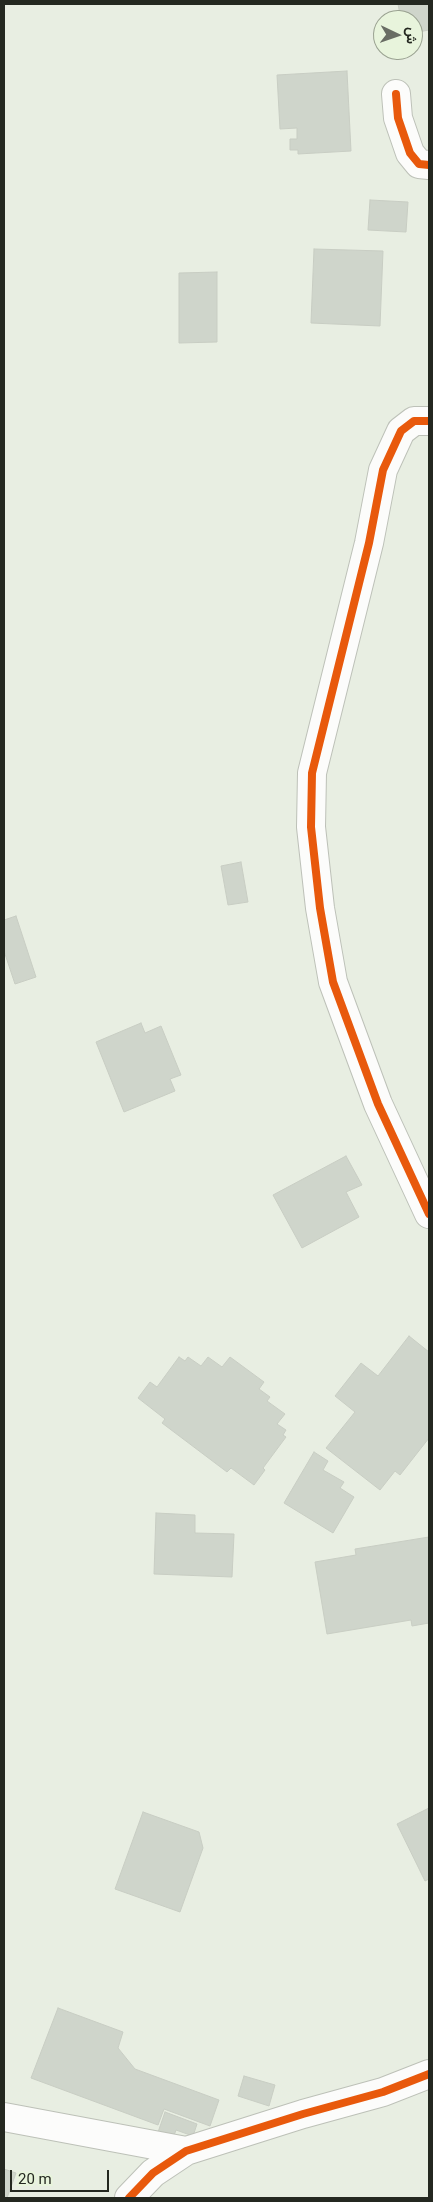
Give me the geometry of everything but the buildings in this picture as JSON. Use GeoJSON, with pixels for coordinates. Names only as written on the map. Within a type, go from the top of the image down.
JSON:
{"type":"FeatureCollection","features":[{"type":"Feature","properties":{"kind":"street"},"geometry":{"type":"LineString","coordinates":[[396,94],[398,118],[410,153],[420,164],[429,165]]}},
{"type":"Feature","properties":{"kind":"street"},"geometry":{"type":"LineString","coordinates":[[429,421],[414,421],[400,431],[383,470],[369,543],[312,773],[311,827],[320,908],[333,982],[378,1104],[429,1214]]}},
{"type":"Feature","properties":{"kind":"street"},"geometry":{"type":"LineString","coordinates":[[129,2198],[153,2172],[186,2151],[303,2114],[383,2092],[429,2074]]}},
{"type":"Feature","properties":{"kind":"street"},"geometry":{"type":"LineString","coordinates":[[4,2117],[186,2151]]}},
{"type":"Feature","properties":{"kind":"cycle path"},"geometry":{"type":"LineString","coordinates":[[396,94],[398,118],[410,153],[419,164],[429,165]]}},
{"type":"Feature","properties":{"kind":"cycle path"},"geometry":{"type":"LineString","coordinates":[[429,421],[414,421],[401,431],[383,470],[369,543],[312,773],[311,827],[320,908],[333,982],[378,1104],[429,1214]]}},
{"type":"Feature","properties":{"kind":"cycle path"},"geometry":{"type":"LineString","coordinates":[[129,2198],[153,2173],[186,2151],[303,2114],[383,2092],[429,2074]]}}]}
